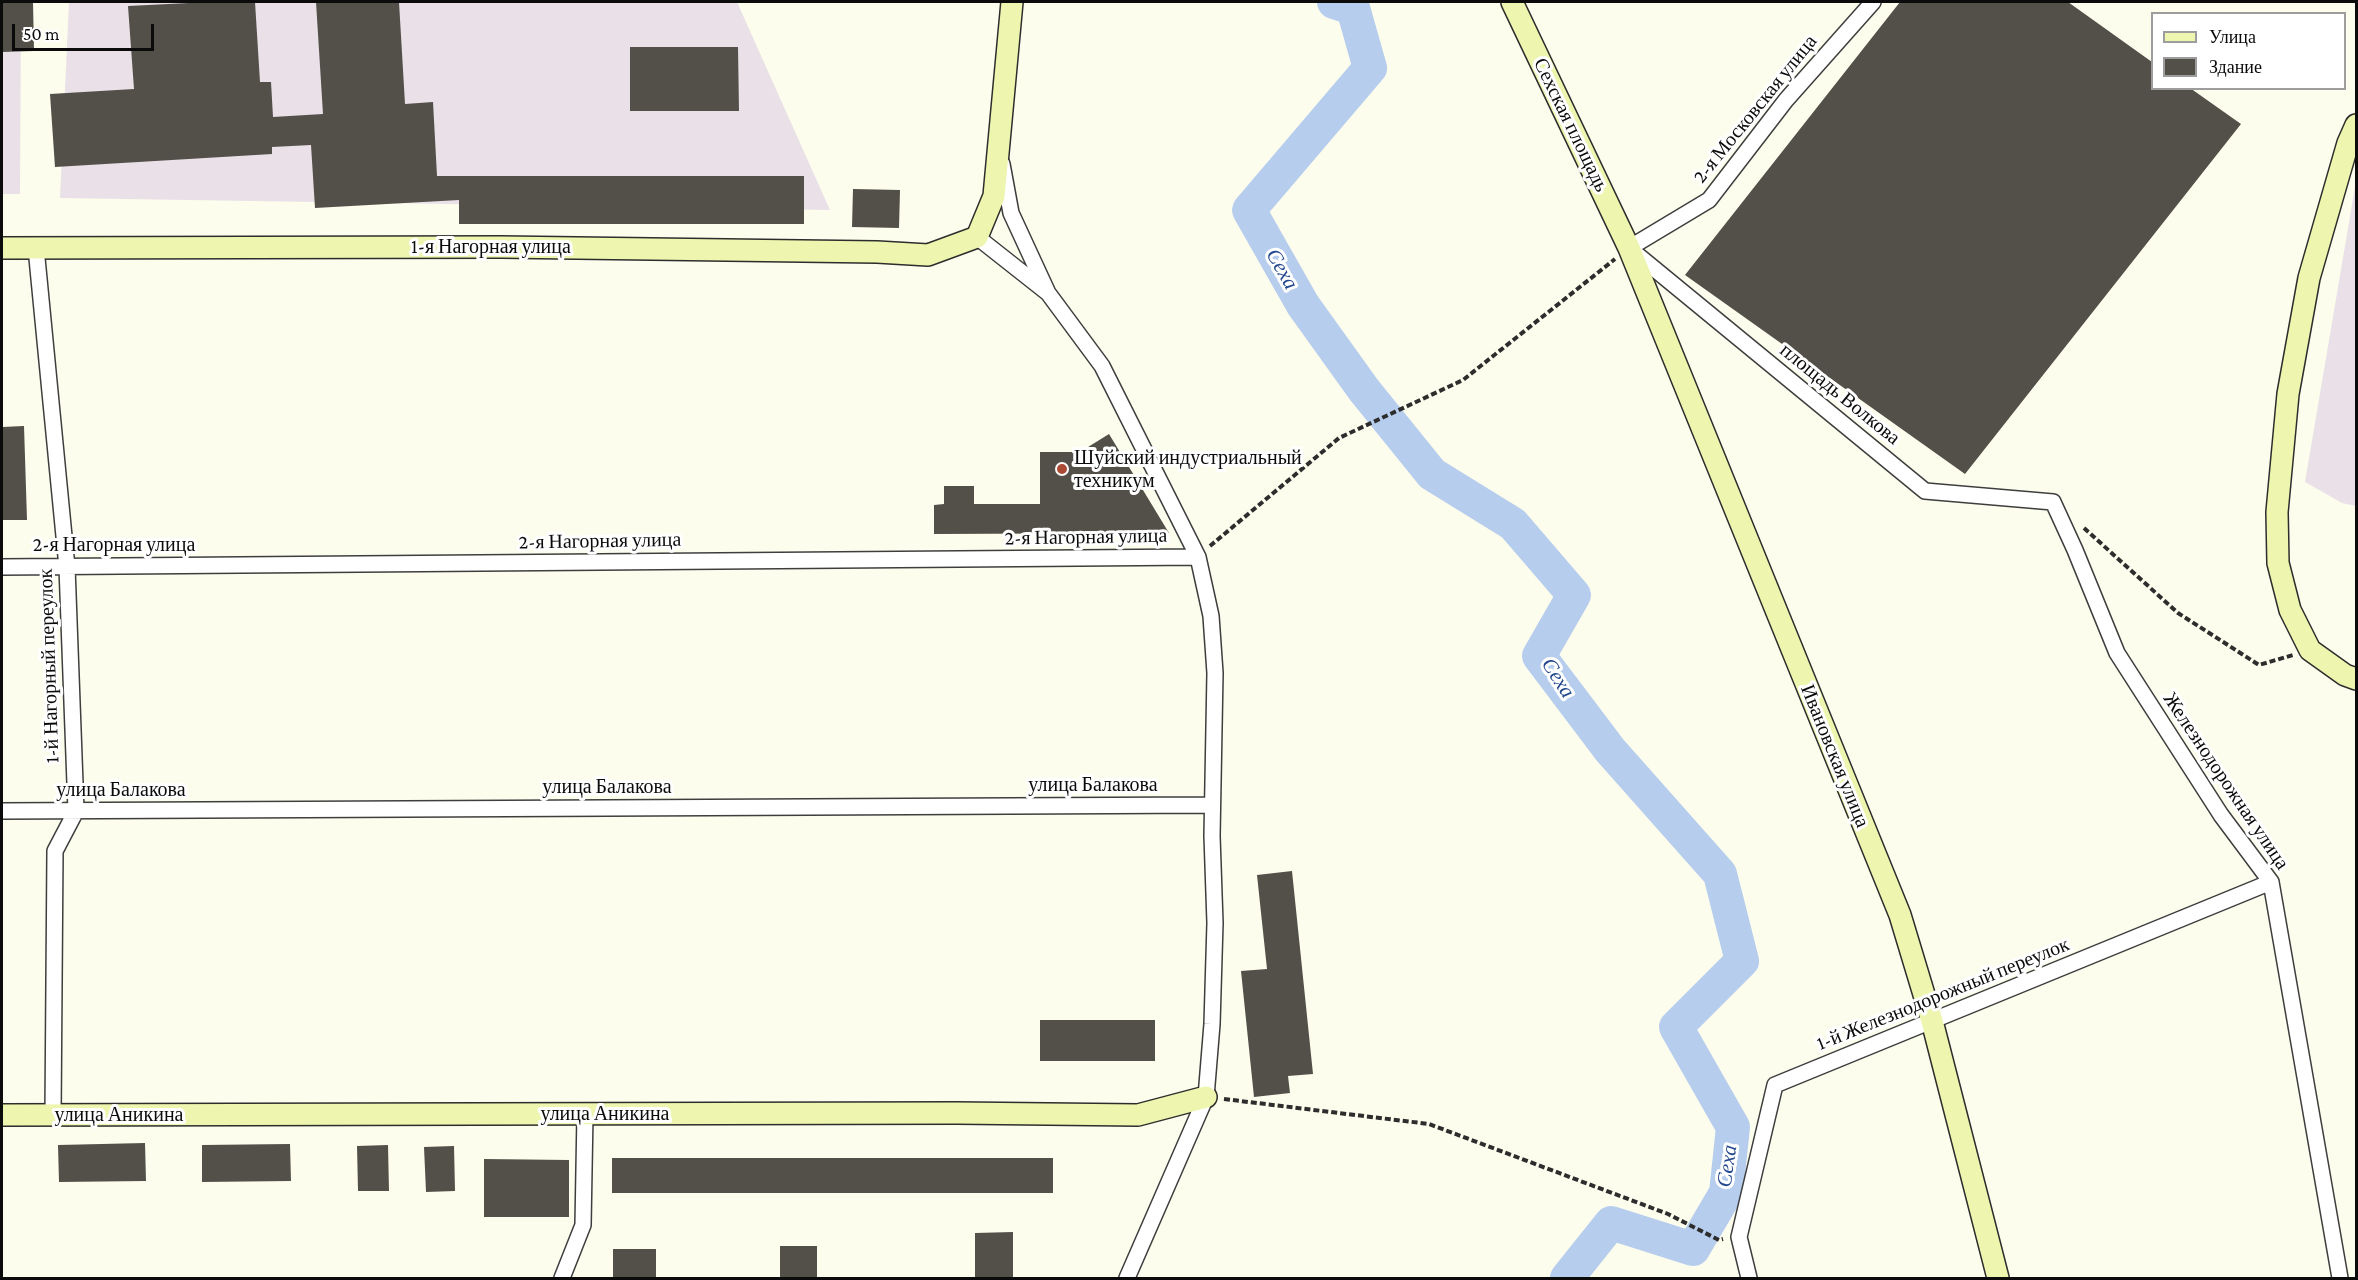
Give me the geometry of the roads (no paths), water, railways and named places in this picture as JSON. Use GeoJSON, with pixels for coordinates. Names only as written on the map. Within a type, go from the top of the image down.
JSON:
{"type":"FeatureCollection","features":[{"type":"Feature","properties":{"kind":"street"},"geometry":{"type":"LineString","coordinates":[[1012,2],[994,196],[977,237],[1048,293]]}},
{"type":"Feature","properties":{"kind":"street","name":"Сехская площадь"},"geometry":{"type":"LineString","coordinates":[[1512,2],[1629,248]]}},
{"type":"Feature","properties":{"kind":"street","name":"2-я Московская улица"},"geometry":{"type":"LineString","coordinates":[[1629,248],[1709,200],[1786,100],[1873,2]]}},
{"type":"Feature","properties":{"kind":"street"},"geometry":{"type":"LineString","coordinates":[[2356,125],[2348,143],[2309,278],[2288,394],[2277,512],[2278,563],[2290,610],[2310,650],[2345,675],[2356,680]]}},
{"type":"Feature","properties":{"kind":"street"},"geometry":{"type":"LineString","coordinates":[[998,145],[1011,213],[1048,293],[1102,366],[1198,556],[1211,616],[1215,673],[1212,805],[1215,923],[1212,1024],[1206,1097],[1127,1278]]}},
{"type":"Feature","properties":{"kind":"street","name":"1-я Нагорная улица"},"geometry":{"type":"LineString","coordinates":[[2,248],[501,247],[877,252],[928,255],[977,237]]}},
{"type":"Feature","properties":{"kind":"street","name":"1-й Нагорный переулок"},"geometry":{"type":"LineString","coordinates":[[36,248],[67,567],[76,811],[55,851],[53,1115]]}},
{"type":"Feature","properties":{"kind":"street","name":"площадь Волкова"},"geometry":{"type":"LineString","coordinates":[[1629,248],[1925,491],[2053,502]]}},
{"type":"Feature","properties":{"kind":"street","name":"Ивановская улица"},"geometry":{"type":"LineString","coordinates":[[1629,248],[1900,915],[1932,1021],[1998,1278]]}},
{"type":"Feature","properties":{"kind":"street","name":"Железнодорожная улица"},"geometry":{"type":"LineString","coordinates":[[2053,502],[2117,653],[2221,815],[2271,882],[2340,1278]]}},
{"type":"Feature","properties":{"kind":"street","name":"2-я Нагорная улица"},"geometry":{"type":"LineString","coordinates":[[2,567],[1198,556]]}},
{"type":"Feature","properties":{"kind":"street","name":"улица Балакова"},"geometry":{"type":"LineString","coordinates":[[2,811],[1212,805]]}},
{"type":"Feature","properties":{"kind":"street","name":"1-й Железнодорожный переулок"},"geometry":{"type":"LineString","coordinates":[[1749,1278],[1739,1237],[1775,1085],[2271,882]]}},
{"type":"Feature","properties":{"kind":"street","name":"улица Аникина"},"geometry":{"type":"LineString","coordinates":[[2,1115],[956,1113],[1138,1115],[1206,1097]]}},
{"type":"Feature","properties":{"kind":"street"},"geometry":{"type":"LineString","coordinates":[[562,1278],[583,1225],[585,1114]]}},
{"type":"Feature","properties":{"kind":"waterway","name":"Сеха"},"geometry":{"type":"LineString","coordinates":[[1334,2],[1353,8],[1370,68],[1249,210],[1303,305],[1364,390],[1432,474],[1513,524],[1574,595],[1539,656],[1610,750],[1720,874],[1742,961],[1676,1027],[1733,1127],[1726,1193],[1693,1249],[1611,1223],[1567,1278]]}},
{"type":"Feature","properties":{"kind":"place","name":"Шуйский индустриальный техникум"},"geometry":{"type":"Point","coordinates":[1062,469]}}]}
